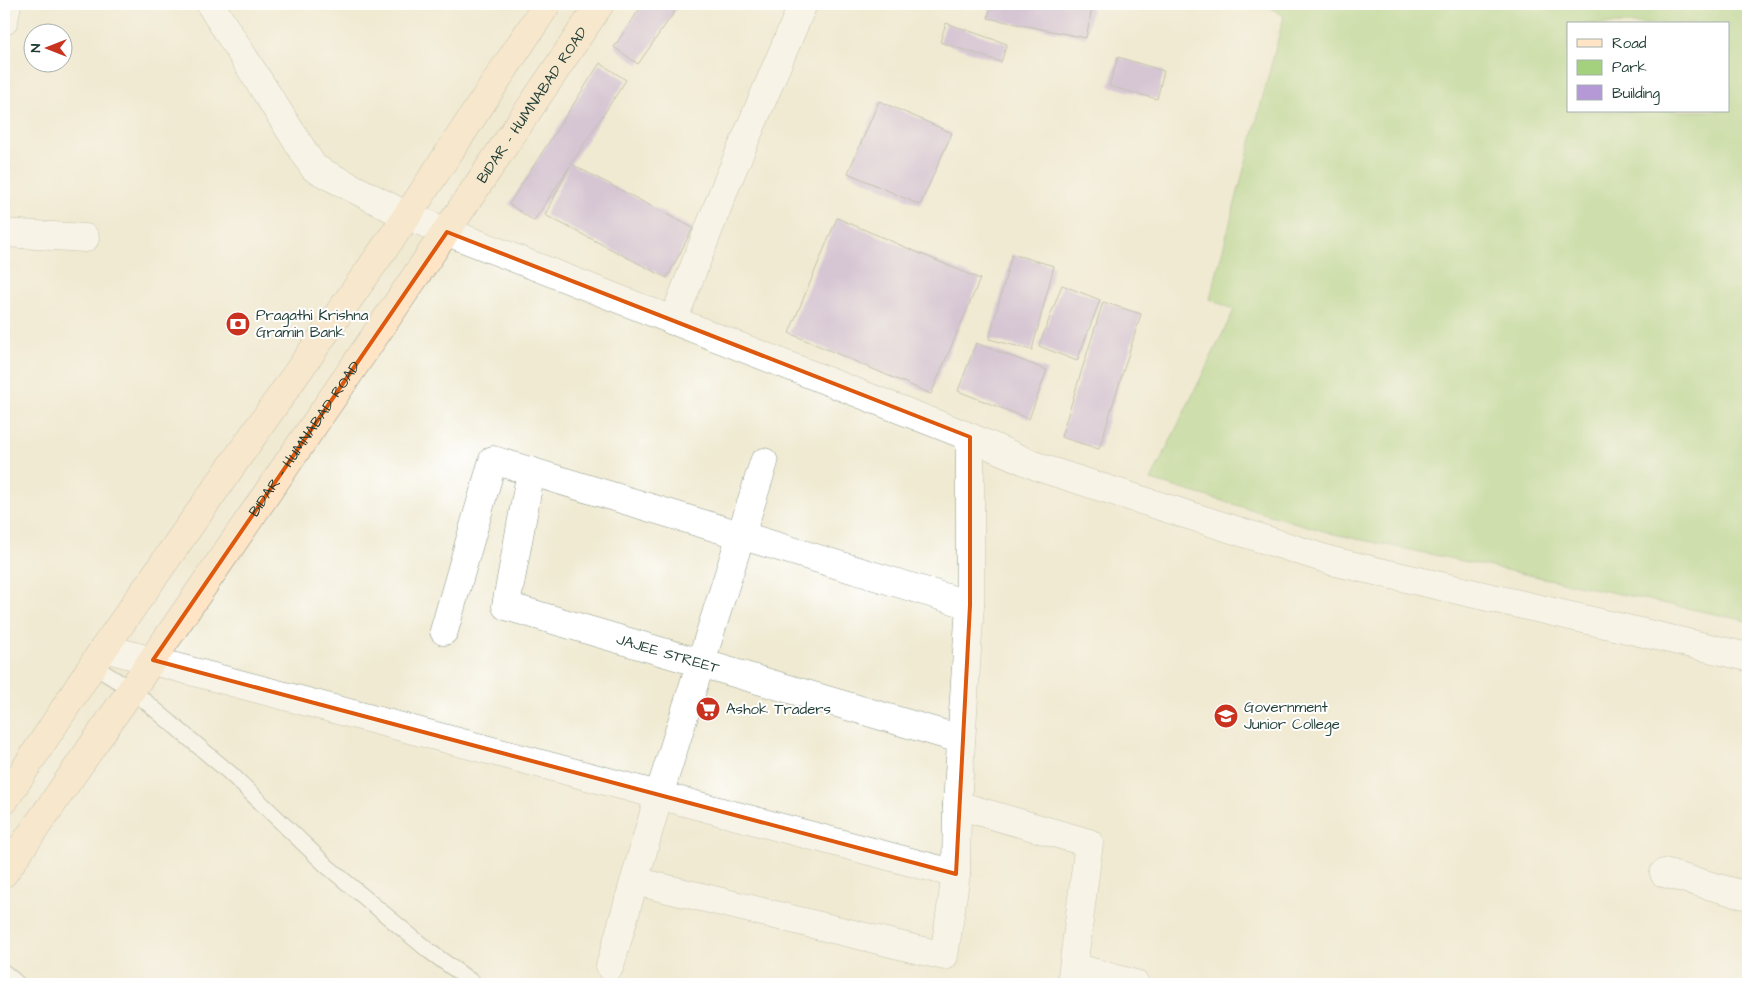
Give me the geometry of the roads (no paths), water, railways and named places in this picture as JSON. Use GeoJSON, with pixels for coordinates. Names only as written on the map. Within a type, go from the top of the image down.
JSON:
{"type":"FeatureCollection","features":[{"type":"Feature","properties":{"kind":"main road"},"geometry":{"type":"LineString","coordinates":[[4,801],[98,657],[407,216],[548,4]]}},
{"type":"Feature","properties":{"kind":"main road","name":"BIDAR - HUMNABAD ROAD"},"geometry":{"type":"LineString","coordinates":[[4,873],[447,232],[600,4]]}},
{"type":"Feature","properties":{"kind":"street"},"geometry":{"type":"LineString","coordinates":[[4,21],[7,4]]}},
{"type":"Feature","properties":{"kind":"street"},"geometry":{"type":"LineString","coordinates":[[210,4],[314,168],[407,216],[970,437],[1041,468],[1332,561],[1748,657]]}},
{"type":"Feature","properties":{"kind":"street"},"geometry":{"type":"LineString","coordinates":[[673,321],[726,185],[803,4]]}},
{"type":"Feature","properties":{"kind":"street"},"geometry":{"type":"LineString","coordinates":[[4,233],[85,238]]}},
{"type":"Feature","properties":{"kind":"street"},"geometry":{"type":"LineString","coordinates":[[635,881],[944,956],[956,874],[960,739],[970,605],[970,437]]}},
{"type":"Feature","properties":{"kind":"street"},"geometry":{"type":"LineString","coordinates":[[444,631],[493,460],[970,605]]}},
{"type":"Feature","properties":{"kind":"street"},"geometry":{"type":"LineString","coordinates":[[610,966],[659,795],[764,462]]}},
{"type":"Feature","properties":{"kind":"street","name":"JAJEE STREET"},"geometry":{"type":"LineString","coordinates":[[531,471],[506,606],[960,739]]}},
{"type":"Feature","properties":{"kind":"street"},"geometry":{"type":"LineString","coordinates":[[98,657],[153,660],[956,874]]}},
{"type":"Feature","properties":{"kind":"street"},"geometry":{"type":"LineString","coordinates":[[957,805],[1088,843],[1073,976],[1135,984]]}},
{"type":"Feature","properties":{"kind":"street"},"geometry":{"type":"LineString","coordinates":[[1664,873],[1748,896]]}},
{"type":"Feature","properties":{"kind":"lane"},"geometry":{"type":"LineString","coordinates":[[98,657],[132,690],[230,773],[328,867],[429,951],[475,984]]}},
{"type":"Feature","properties":{"kind":"lane"},"geometry":{"type":"LineString","coordinates":[[4,972],[18,984]]}},
{"type":"Feature","properties":{"kind":"place","name":"Pragathi Krishna Gramin Bank"},"geometry":{"type":"Point","coordinates":[238,324]}},
{"type":"Feature","properties":{"kind":"place","name":"Ashok Traders"},"geometry":{"type":"Point","coordinates":[708,709]}},
{"type":"Feature","properties":{"kind":"place","name":"Government Junior College"},"geometry":{"type":"Point","coordinates":[1226,716]}}]}
